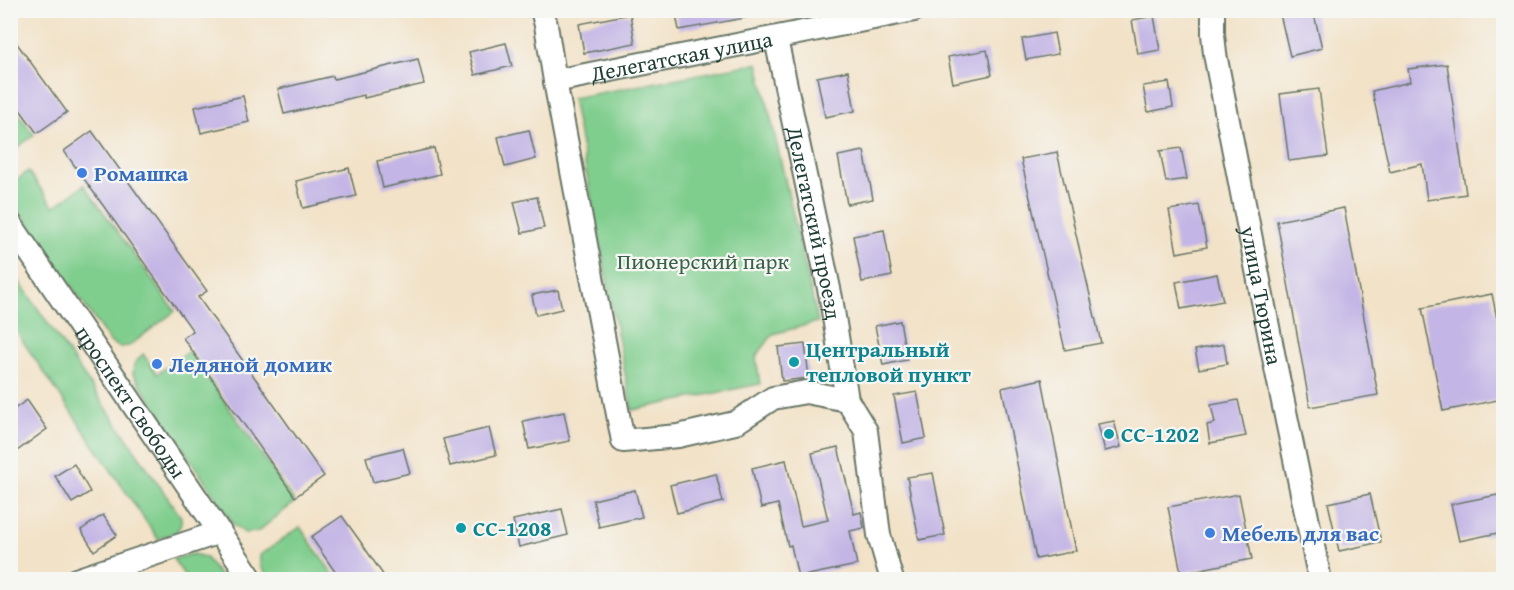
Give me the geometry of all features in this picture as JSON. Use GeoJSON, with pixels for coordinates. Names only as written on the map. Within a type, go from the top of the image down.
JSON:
{"type":"FeatureCollection","features":[{"type":"Feature","properties":{"kind":"street"},"geometry":{"type":"LineString","coordinates":[[542,10],[623,441],[678,436],[735,423],[773,398],[806,392],[847,400]]}},
{"type":"Feature","properties":{"kind":"street","name":"Делегатская улица"},"geometry":{"type":"LineString","coordinates":[[555,81],[914,10]]}},
{"type":"Feature","properties":{"kind":"street","name":"улица Тюрина"},"geometry":{"type":"LineString","coordinates":[[1213,10],[1215,54],[1320,579]]}},
{"type":"Feature","properties":{"kind":"street","name":"Делегатский проезд"},"geometry":{"type":"LineString","coordinates":[[776,39],[831,298],[847,400],[866,431],[879,535],[892,579]]}},
{"type":"Feature","properties":{"kind":"street","name":"проспект Свободы"},"geometry":{"type":"LineString","coordinates":[[10,224],[252,579]]}},
{"type":"Feature","properties":{"kind":"street"},"geometry":{"type":"LineString","coordinates":[[76,579],[220,532]]}},
{"type":"Feature","properties":{"kind":"green space","name":"Пионерский парк"},"geometry":{"type":"Polygon","coordinates":[[[758,63],[818,322],[773,334],[756,357],[760,384],[632,410],[572,98],[758,63]]]}},
{"type":"Feature","properties":{"kind":"green space"},"geometry":{"type":"Polygon","coordinates":[[[10,102],[34,135],[11,152],[10,152],[10,102]]]}},
{"type":"Feature","properties":{"kind":"green space"},"geometry":{"type":"Polygon","coordinates":[[[28,171],[54,207],[84,185],[175,311],[129,346],[119,347],[110,342],[11,199],[11,185],[28,171]]]}},
{"type":"Feature","properties":{"kind":"green space"},"geometry":{"type":"Polygon","coordinates":[[[10,268],[181,517],[180,526],[175,532],[158,539],[11,324],[10,268]]]}},
{"type":"Feature","properties":{"kind":"green space"},"geometry":{"type":"Polygon","coordinates":[[[189,351],[295,502],[257,532],[245,533],[234,525],[133,374],[134,364],[143,354],[157,374],[189,351]]]}},
{"type":"Feature","properties":{"kind":"green space"},"geometry":{"type":"Polygon","coordinates":[[[300,527],[336,579],[269,579],[260,566],[260,555],[300,527]]]}},
{"type":"Feature","properties":{"kind":"green space"},"geometry":{"type":"Polygon","coordinates":[[[193,554],[205,557],[222,579],[187,579],[173,559],[193,554]]]}},
{"type":"Feature","properties":{"kind":"building"},"geometry":{"type":"Polygon","coordinates":[[[675,10],[744,10],[745,18],[679,30],[675,10]]]}},
{"type":"Feature","properties":{"kind":"building"},"geometry":{"type":"Polygon","coordinates":[[[1279,10],[1313,10],[1322,48],[1290,56],[1279,10]]]}},
{"type":"Feature","properties":{"kind":"building"},"geometry":{"type":"Polygon","coordinates":[[[630,14],[635,43],[584,53],[579,24],[630,14]]]}},
{"type":"Feature","properties":{"kind":"building"},"geometry":{"type":"Polygon","coordinates":[[[1154,16],[1160,50],[1138,54],[1132,20],[1154,16]]]}},
{"type":"Feature","properties":{"kind":"building"},"geometry":{"type":"Polygon","coordinates":[[[1054,33],[1058,54],[1026,60],[1022,39],[1054,33]]]}},
{"type":"Feature","properties":{"kind":"building"},"geometry":{"type":"Polygon","coordinates":[[[10,34],[67,112],[37,133],[10,96],[10,34]]]}},
{"type":"Feature","properties":{"kind":"building"},"geometry":{"type":"Polygon","coordinates":[[[506,43],[512,66],[475,75],[469,52],[506,43]]]}},
{"type":"Feature","properties":{"kind":"building"},"geometry":{"type":"Polygon","coordinates":[[[987,50],[992,75],[953,83],[948,57],[987,50]]]}},
{"type":"Feature","properties":{"kind":"building"},"geometry":{"type":"Polygon","coordinates":[[[418,59],[424,84],[364,98],[364,95],[284,114],[278,89],[333,76],[334,79],[418,59]]]}},
{"type":"Feature","properties":{"kind":"building"},"geometry":{"type":"Polygon","coordinates":[[[1447,64],[1466,194],[1427,200],[1422,164],[1390,172],[1372,91],[1410,82],[1408,69],[1447,64]]]}},
{"type":"Feature","properties":{"kind":"building"},"geometry":{"type":"Polygon","coordinates":[[[848,71],[855,111],[825,117],[817,77],[848,71]]]}},
{"type":"Feature","properties":{"kind":"building"},"geometry":{"type":"Polygon","coordinates":[[[1169,82],[1173,107],[1148,112],[1143,86],[1169,82]]]}},
{"type":"Feature","properties":{"kind":"building"},"geometry":{"type":"Polygon","coordinates":[[[1319,89],[1328,156],[1289,161],[1280,94],[1319,89]]]}},
{"type":"Feature","properties":{"kind":"building"},"geometry":{"type":"Polygon","coordinates":[[[243,96],[249,122],[201,133],[195,107],[243,96]]]}},
{"type":"Feature","properties":{"kind":"building"},"geometry":{"type":"Polygon","coordinates":[[[529,130],[536,159],[505,167],[498,137],[529,130]]]}},
{"type":"Feature","properties":{"kind":"building"},"geometry":{"type":"Polygon","coordinates":[[[92,131],[207,291],[198,297],[324,476],[295,497],[183,338],[193,331],[64,151],[92,131]]]}},
{"type":"Feature","properties":{"kind":"building"},"geometry":{"type":"Polygon","coordinates":[[[434,148],[440,174],[383,188],[377,161],[434,148]]]}},
{"type":"Feature","properties":{"kind":"building"},"geometry":{"type":"Polygon","coordinates":[[[1181,148],[1187,179],[1166,182],[1160,151],[1181,148]]]}},
{"type":"Feature","properties":{"kind":"building"},"geometry":{"type":"Polygon","coordinates":[[[864,151],[873,199],[847,204],[838,156],[864,151]]]}},
{"type":"Feature","properties":{"kind":"building"},"geometry":{"type":"Polygon","coordinates":[[[1057,152],[1101,343],[1065,350],[1021,159],[1057,152]]]}},
{"type":"Feature","properties":{"kind":"building"},"geometry":{"type":"Polygon","coordinates":[[[349,168],[356,196],[303,208],[296,181],[349,168]]]}},
{"type":"Feature","properties":{"kind":"building"},"geometry":{"type":"Polygon","coordinates":[[[537,197],[544,228],[522,233],[514,202],[537,197]]]}},
{"type":"Feature","properties":{"kind":"building"},"geometry":{"type":"Polygon","coordinates":[[[1199,205],[1207,247],[1177,253],[1169,210],[1199,205]]]}},
{"type":"Feature","properties":{"kind":"building"},"geometry":{"type":"Polygon","coordinates":[[[1344,208],[1378,395],[1310,407],[1277,221],[1344,208]]]}},
{"type":"Feature","properties":{"kind":"building"},"geometry":{"type":"Polygon","coordinates":[[[884,230],[892,276],[862,282],[853,236],[884,230]]]}},
{"type":"Feature","properties":{"kind":"building"},"geometry":{"type":"Polygon","coordinates":[[[1217,274],[1223,301],[1181,309],[1176,282],[1217,274]]]}},
{"type":"Feature","properties":{"kind":"building"},"geometry":{"type":"Polygon","coordinates":[[[558,290],[562,309],[536,315],[532,295],[558,290]]]}},
{"type":"Feature","properties":{"kind":"building"},"geometry":{"type":"Polygon","coordinates":[[[1492,294],[1503,349],[1503,399],[1443,411],[1422,308],[1492,294]]]}},
{"type":"Feature","properties":{"kind":"building"},"geometry":{"type":"Polygon","coordinates":[[[900,321],[907,360],[883,365],[875,326],[900,321]]]}},
{"type":"Feature","properties":{"kind":"building","name":"Центральный тепловой пункт"},"geometry":{"type":"Polygon","coordinates":[[[805,344],[809,378],[782,381],[778,347],[805,344]]]}},
{"type":"Feature","properties":{"kind":"building"},"geometry":{"type":"Polygon","coordinates":[[[1224,344],[1227,364],[1199,369],[1195,350],[1224,344]]]}},
{"type":"Feature","properties":{"kind":"building"},"geometry":{"type":"Polygon","coordinates":[[[1042,379],[1076,551],[1036,559],[1002,388],[1042,379]]]}},
{"type":"Feature","properties":{"kind":"building"},"geometry":{"type":"Polygon","coordinates":[[[917,392],[926,438],[903,443],[894,396],[917,392]]]}},
{"type":"Feature","properties":{"kind":"building"},"geometry":{"type":"Polygon","coordinates":[[[27,400],[47,429],[10,456],[10,412],[27,400]]]}},
{"type":"Feature","properties":{"kind":"building"},"geometry":{"type":"Polygon","coordinates":[[[1238,400],[1246,436],[1210,443],[1207,425],[1215,423],[1211,405],[1238,400]]]}},
{"type":"Feature","properties":{"kind":"building"},"geometry":{"type":"Polygon","coordinates":[[[564,412],[570,441],[529,449],[523,421],[564,412]]]}},
{"type":"Feature","properties":{"kind":"building","name":"СС-1202"},"geometry":{"type":"Polygon","coordinates":[[[1114,421],[1121,447],[1105,451],[1098,424],[1114,421]]]}},
{"type":"Feature","properties":{"kind":"building"},"geometry":{"type":"Polygon","coordinates":[[[489,428],[496,455],[450,466],[443,439],[489,428]]]}},
{"type":"Feature","properties":{"kind":"building"},"geometry":{"type":"Polygon","coordinates":[[[838,447],[854,514],[861,512],[864,528],[850,531],[857,565],[798,577],[778,504],[761,508],[752,468],[786,460],[801,526],[828,520],[812,453],[838,447]]]}},
{"type":"Feature","properties":{"kind":"building"},"geometry":{"type":"Polygon","coordinates":[[[403,448],[410,473],[373,482],[366,457],[403,448]]]}},
{"type":"Feature","properties":{"kind":"building"},"geometry":{"type":"Polygon","coordinates":[[[74,464],[90,492],[72,503],[55,476],[74,464]]]}},
{"type":"Feature","properties":{"kind":"building"},"geometry":{"type":"Polygon","coordinates":[[[933,473],[945,535],[919,540],[907,477],[933,473]]]}},
{"type":"Feature","properties":{"kind":"building"},"geometry":{"type":"Polygon","coordinates":[[[716,474],[723,502],[677,513],[670,485],[716,474]]]}},
{"type":"Feature","properties":{"kind":"building"},"geometry":{"type":"Polygon","coordinates":[[[635,490],[642,517],[599,527],[593,500],[635,490]]]}},
{"type":"Feature","properties":{"kind":"building","name":"Мебель для вас"},"geometry":{"type":"Polygon","coordinates":[[[1239,494],[1252,559],[1181,573],[1168,507],[1239,494]]]}},
{"type":"Feature","properties":{"kind":"building"},"geometry":{"type":"Polygon","coordinates":[[[1370,494],[1381,542],[1339,551],[1328,503],[1370,494]]]}},
{"type":"Feature","properties":{"kind":"building"},"geometry":{"type":"Polygon","coordinates":[[[1503,494],[1503,532],[1459,541],[1451,504],[1503,494]]]}},
{"type":"Feature","properties":{"kind":"building"},"geometry":{"type":"Polygon","coordinates":[[[562,509],[568,535],[519,547],[513,520],[562,509]]]}},
{"type":"Feature","properties":{"kind":"building"},"geometry":{"type":"Polygon","coordinates":[[[103,515],[117,535],[94,551],[81,530],[103,515]]]}},
{"type":"Feature","properties":{"kind":"building"},"geometry":{"type":"Polygon","coordinates":[[[342,516],[386,579],[340,579],[311,537],[342,516]]]}},
{"type":"Feature","properties":{"kind":"place","name":"Ромашка"},"geometry":{"type":"Point","coordinates":[82,173]}},
{"type":"Feature","properties":{"kind":"place","name":"Центральный тепловой пункт"},"geometry":{"type":"Point","coordinates":[794,362]}},
{"type":"Feature","properties":{"kind":"place","name":"Ледяной домик"},"geometry":{"type":"Point","coordinates":[157,364]}},
{"type":"Feature","properties":{"kind":"place","name":"СС-1202"},"geometry":{"type":"Point","coordinates":[1109,434]}},
{"type":"Feature","properties":{"kind":"place","name":"СС-1208"},"geometry":{"type":"Point","coordinates":[461,528]}},
{"type":"Feature","properties":{"kind":"place","name":"Мебель для вас"},"geometry":{"type":"Point","coordinates":[1210,533]}}]}
